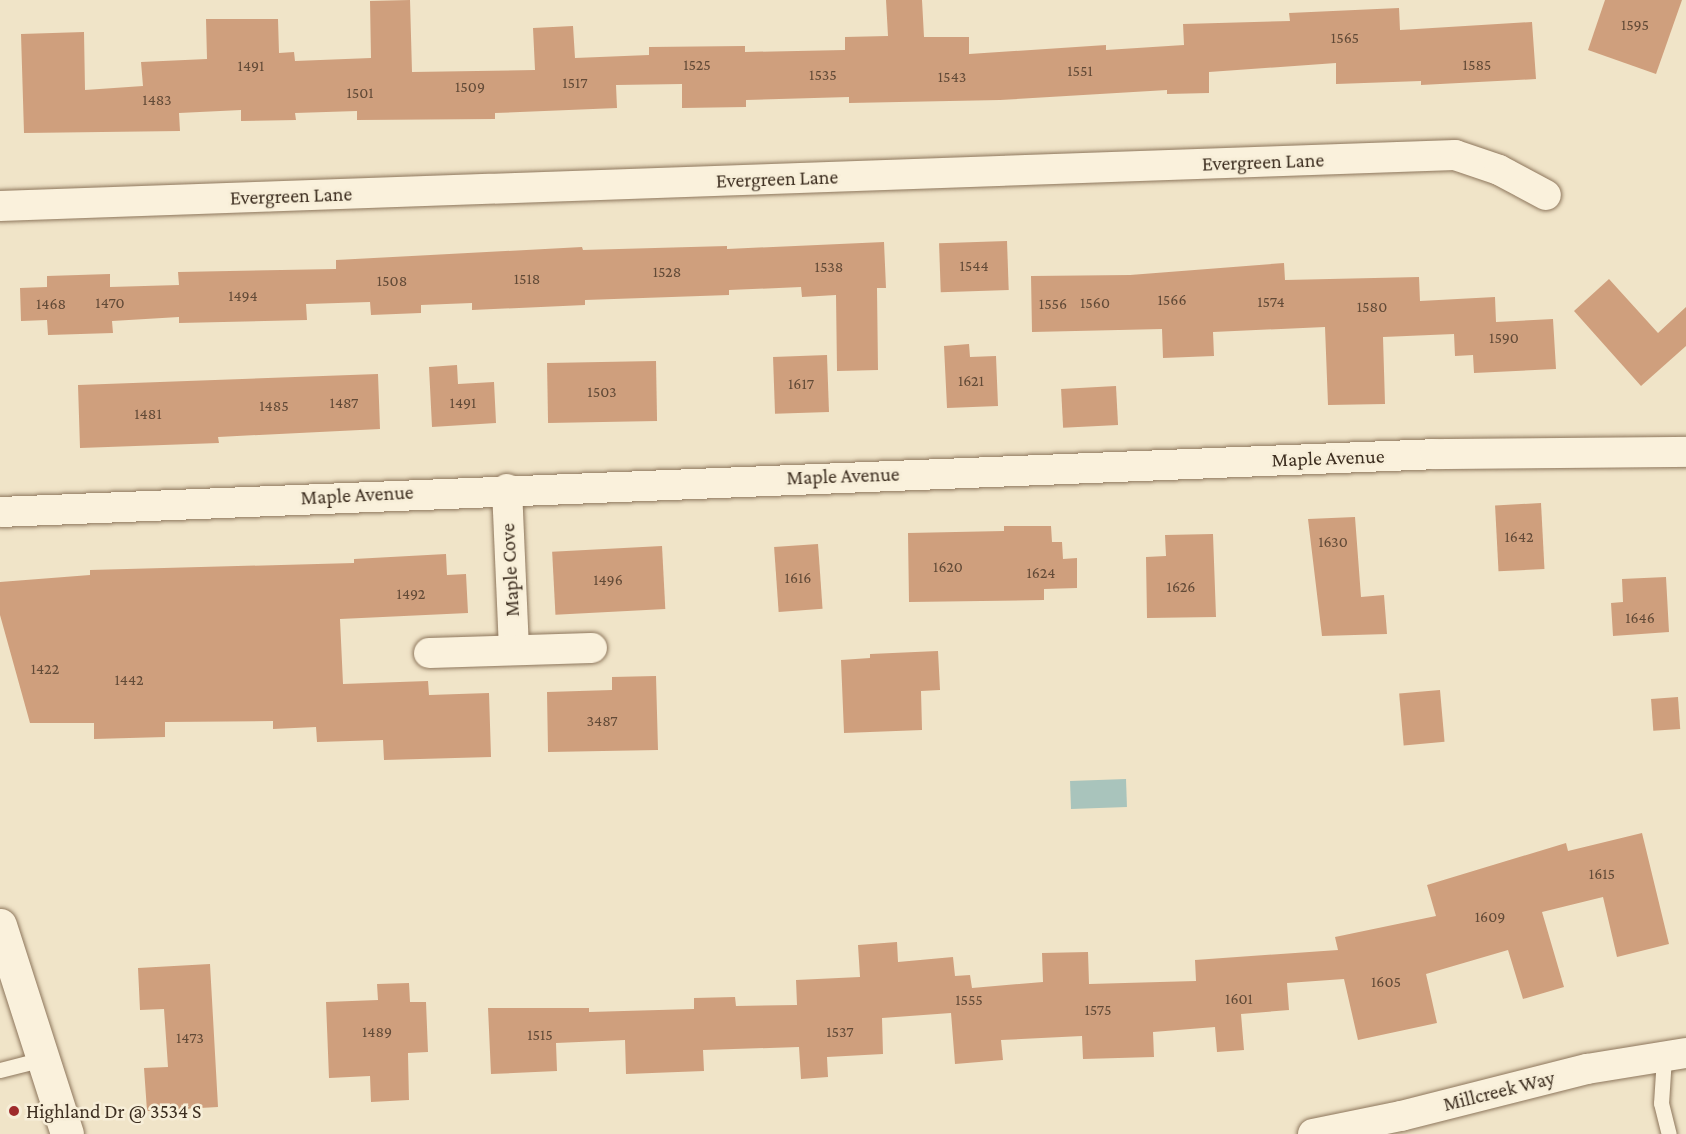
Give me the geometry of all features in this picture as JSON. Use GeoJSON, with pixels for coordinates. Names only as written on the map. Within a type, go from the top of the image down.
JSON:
{"type":"FeatureCollection","features":[{"type":"Feature","properties":{"kind":"main road"},"geometry":{"type":"LineString","coordinates":[[0,925],[67,1134]]}},
{"type":"Feature","properties":{"kind":"street","name":"Evergreen Lane"},"geometry":{"type":"LineString","coordinates":[[0,206],[1455,155],[1499,170],[1545,195]]}},
{"type":"Feature","properties":{"kind":"street","name":"Maple Avenue"},"geometry":{"type":"LineString","coordinates":[[0,512],[507,489],[1436,454],[1686,452]]}},
{"type":"Feature","properties":{"kind":"street","name":"Maple Cove"},"geometry":{"type":"LineString","coordinates":[[507,489],[514,650]]}},
{"type":"Feature","properties":{"kind":"street"},"geometry":{"type":"LineString","coordinates":[[429,653],[592,648]]}},
{"type":"Feature","properties":{"kind":"street","name":"Millcreek Way"},"geometry":{"type":"LineString","coordinates":[[1313,1134],[1401,1116],[1587,1069],[1675,1055]]}},
{"type":"Feature","properties":{"kind":"lane"},"geometry":{"type":"LineString","coordinates":[[1669,1134],[1661,1103],[1675,1055]]}},
{"type":"Feature","properties":{"kind":"lane"},"geometry":{"type":"LineString","coordinates":[[0,1070],[43,1059]]}},
{"type":"Feature","properties":{"kind":"water"},"geometry":{"type":"Polygon","coordinates":[[[1126,779],[1127,807],[1071,809],[1070,781],[1126,779]]]}},
{"type":"Feature","properties":{"kind":"building"},"geometry":{"type":"Polygon","coordinates":[[[410,0],[412,72],[535,70],[533,28],[573,26],[575,58],[649,55],[649,47],[745,46],[745,52],[845,50],[845,37],[888,36],[886,0],[922,0],[924,37],[969,37],[969,54],[1106,45],[1106,50],[1184,45],[1183,24],[1290,21],[1289,13],[1399,8],[1400,30],[1532,22],[1536,79],[1421,85],[1421,81],[1336,84],[1336,63],[1209,72],[1209,93],[1167,94],[1167,90],[1000,100],[849,103],[849,97],[746,100],[746,107],[682,108],[682,84],[616,85],[617,108],[495,113],[495,119],[357,120],[357,111],[295,113],[296,120],[241,121],[241,110],[179,113],[180,131],[24,133],[21,34],[84,32],[85,90],[143,86],[141,62],[207,59],[206,19],[278,19],[279,53],[294,52],[295,61],[371,58],[370,1],[410,0]]]}},
{"type":"Feature","properties":{"kind":"building"},"geometry":{"type":"Polygon","coordinates":[[[1605,0],[1682,0],[1656,74],[1588,50],[1605,0]]]}},
{"type":"Feature","properties":{"kind":"building"},"geometry":{"type":"Polygon","coordinates":[[[1007,241],[1009,290],[941,292],[939,243],[1007,241]]]}},
{"type":"Feature","properties":{"kind":"building"},"geometry":{"type":"Polygon","coordinates":[[[884,242],[886,288],[877,288],[878,370],[837,371],[836,295],[802,297],[801,287],[729,290],[729,295],[585,300],[585,305],[472,310],[472,303],[421,305],[421,313],[371,315],[370,302],[306,304],[307,320],[179,323],[179,317],[112,321],[113,333],[48,335],[47,320],[21,321],[20,288],[47,287],[47,276],[110,274],[110,287],[179,285],[178,272],[336,269],[336,260],[582,247],[583,250],[727,246],[727,249],[884,242]]]}},
{"type":"Feature","properties":{"kind":"building"},"geometry":{"type":"Polygon","coordinates":[[[1284,263],[1285,280],[1419,277],[1420,301],[1495,297],[1496,322],[1553,319],[1556,369],[1474,373],[1473,355],[1455,356],[1454,334],[1383,337],[1385,404],[1328,405],[1325,327],[1213,332],[1214,356],[1163,358],[1162,329],[1032,332],[1031,276],[1130,275],[1284,263]]]}},
{"type":"Feature","properties":{"kind":"building"},"geometry":{"type":"Polygon","coordinates":[[[1609,279],[1658,333],[1686,307],[1686,346],[1641,386],[1574,311],[1609,279]]]}},
{"type":"Feature","properties":{"kind":"building"},"geometry":{"type":"Polygon","coordinates":[[[969,344],[970,357],[996,356],[998,406],[947,408],[944,346],[969,344]]]}},
{"type":"Feature","properties":{"kind":"building"},"geometry":{"type":"Polygon","coordinates":[[[827,355],[829,412],[775,414],[773,357],[827,355]]]}},
{"type":"Feature","properties":{"kind":"building"},"geometry":{"type":"Polygon","coordinates":[[[656,361],[657,421],[548,423],[547,363],[656,361]]]}},
{"type":"Feature","properties":{"kind":"building"},"geometry":{"type":"Polygon","coordinates":[[[457,365],[458,384],[494,382],[496,423],[432,427],[429,367],[457,365]]]}},
{"type":"Feature","properties":{"kind":"building"},"geometry":{"type":"Polygon","coordinates":[[[378,374],[380,429],[218,437],[219,443],[80,448],[78,385],[378,374]]]}},
{"type":"Feature","properties":{"kind":"building"},"geometry":{"type":"Polygon","coordinates":[[[1116,386],[1118,425],[1063,428],[1061,389],[1116,386]]]}},
{"type":"Feature","properties":{"kind":"building"},"geometry":{"type":"Polygon","coordinates":[[[1541,503],[1544,569],[1499,571],[1495,505],[1541,503]]]}},
{"type":"Feature","properties":{"kind":"building"},"geometry":{"type":"Polygon","coordinates":[[[1355,517],[1361,597],[1384,595],[1387,634],[1322,636],[1308,519],[1355,517]]]}},
{"type":"Feature","properties":{"kind":"building"},"geometry":{"type":"Polygon","coordinates":[[[1004,526],[1051,526],[1052,542],[1062,542],[1063,559],[1077,558],[1077,588],[1044,589],[1044,600],[909,602],[908,533],[1004,531],[1004,526]]]}},
{"type":"Feature","properties":{"kind":"building"},"geometry":{"type":"Polygon","coordinates":[[[1213,534],[1216,617],[1147,618],[1146,557],[1166,556],[1165,535],[1213,534]]]}},
{"type":"Feature","properties":{"kind":"building"},"geometry":{"type":"Polygon","coordinates":[[[818,544],[823,609],[779,612],[774,547],[818,544]]]}},
{"type":"Feature","properties":{"kind":"building"},"geometry":{"type":"Polygon","coordinates":[[[662,546],[665,609],[555,615],[552,552],[662,546]]]}},
{"type":"Feature","properties":{"kind":"building"},"geometry":{"type":"Polygon","coordinates":[[[446,554],[447,575],[466,574],[468,613],[340,619],[343,684],[428,681],[429,695],[489,693],[491,757],[384,760],[383,740],[317,742],[316,727],[273,729],[273,721],[165,722],[165,737],[94,739],[94,723],[30,723],[0,615],[0,582],[90,575],[90,570],[354,563],[354,559],[446,554]]]}},
{"type":"Feature","properties":{"kind":"building"},"geometry":{"type":"Polygon","coordinates":[[[1666,577],[1669,632],[1613,636],[1611,603],[1623,602],[1622,579],[1666,577]]]}},
{"type":"Feature","properties":{"kind":"building"},"geometry":{"type":"Polygon","coordinates":[[[938,651],[940,690],[921,691],[922,730],[844,733],[841,660],[870,658],[870,654],[938,651]]]}},
{"type":"Feature","properties":{"kind":"building"},"geometry":{"type":"Polygon","coordinates":[[[656,676],[658,750],[548,752],[547,692],[612,690],[612,677],[656,676]]]}},
{"type":"Feature","properties":{"kind":"building"},"geometry":{"type":"Polygon","coordinates":[[[1440,690],[1445,742],[1404,745],[1399,694],[1440,690]]]}},
{"type":"Feature","properties":{"kind":"building"},"geometry":{"type":"Polygon","coordinates":[[[1678,697],[1680,729],[1653,731],[1651,699],[1678,697]]]}},
{"type":"Feature","properties":{"kind":"building"},"geometry":{"type":"Polygon","coordinates":[[[1642,833],[1669,944],[1617,957],[1603,897],[1542,912],[1564,987],[1523,999],[1508,950],[1426,974],[1437,1023],[1358,1040],[1344,979],[1287,983],[1289,1010],[1241,1014],[1244,1050],[1217,1052],[1215,1027],[1153,1032],[1154,1057],[1083,1059],[1082,1036],[1001,1040],[1003,1060],[955,1064],[951,1013],[882,1018],[883,1054],[827,1057],[828,1077],[801,1079],[799,1047],[703,1050],[704,1071],[626,1074],[625,1040],[556,1043],[557,1071],[491,1074],[488,1008],[589,1008],[589,1012],[694,1009],[694,998],[735,997],[736,1006],[797,1005],[796,980],[860,977],[858,945],[897,942],[898,962],[953,957],[955,976],[970,975],[972,988],[1043,982],[1042,953],[1088,952],[1089,984],[1196,981],[1195,960],[1338,950],[1335,937],[1436,916],[1427,885],[1566,843],[1568,851],[1642,833]]]}},
{"type":"Feature","properties":{"kind":"building"},"geometry":{"type":"Polygon","coordinates":[[[210,964],[218,1107],[147,1111],[144,1068],[168,1067],[164,1009],[140,1010],[138,968],[210,964]]]}},
{"type":"Feature","properties":{"kind":"building"},"geometry":{"type":"Polygon","coordinates":[[[409,983],[410,1002],[426,1002],[428,1052],[408,1053],[409,1100],[371,1102],[370,1076],[329,1078],[326,1002],[378,1000],[377,984],[409,983]]]}},
{"type":"Feature","properties":{"kind":"place","name":"Highland Dr @ 3534 S"},"geometry":{"type":"Point","coordinates":[14,1111]}}]}
